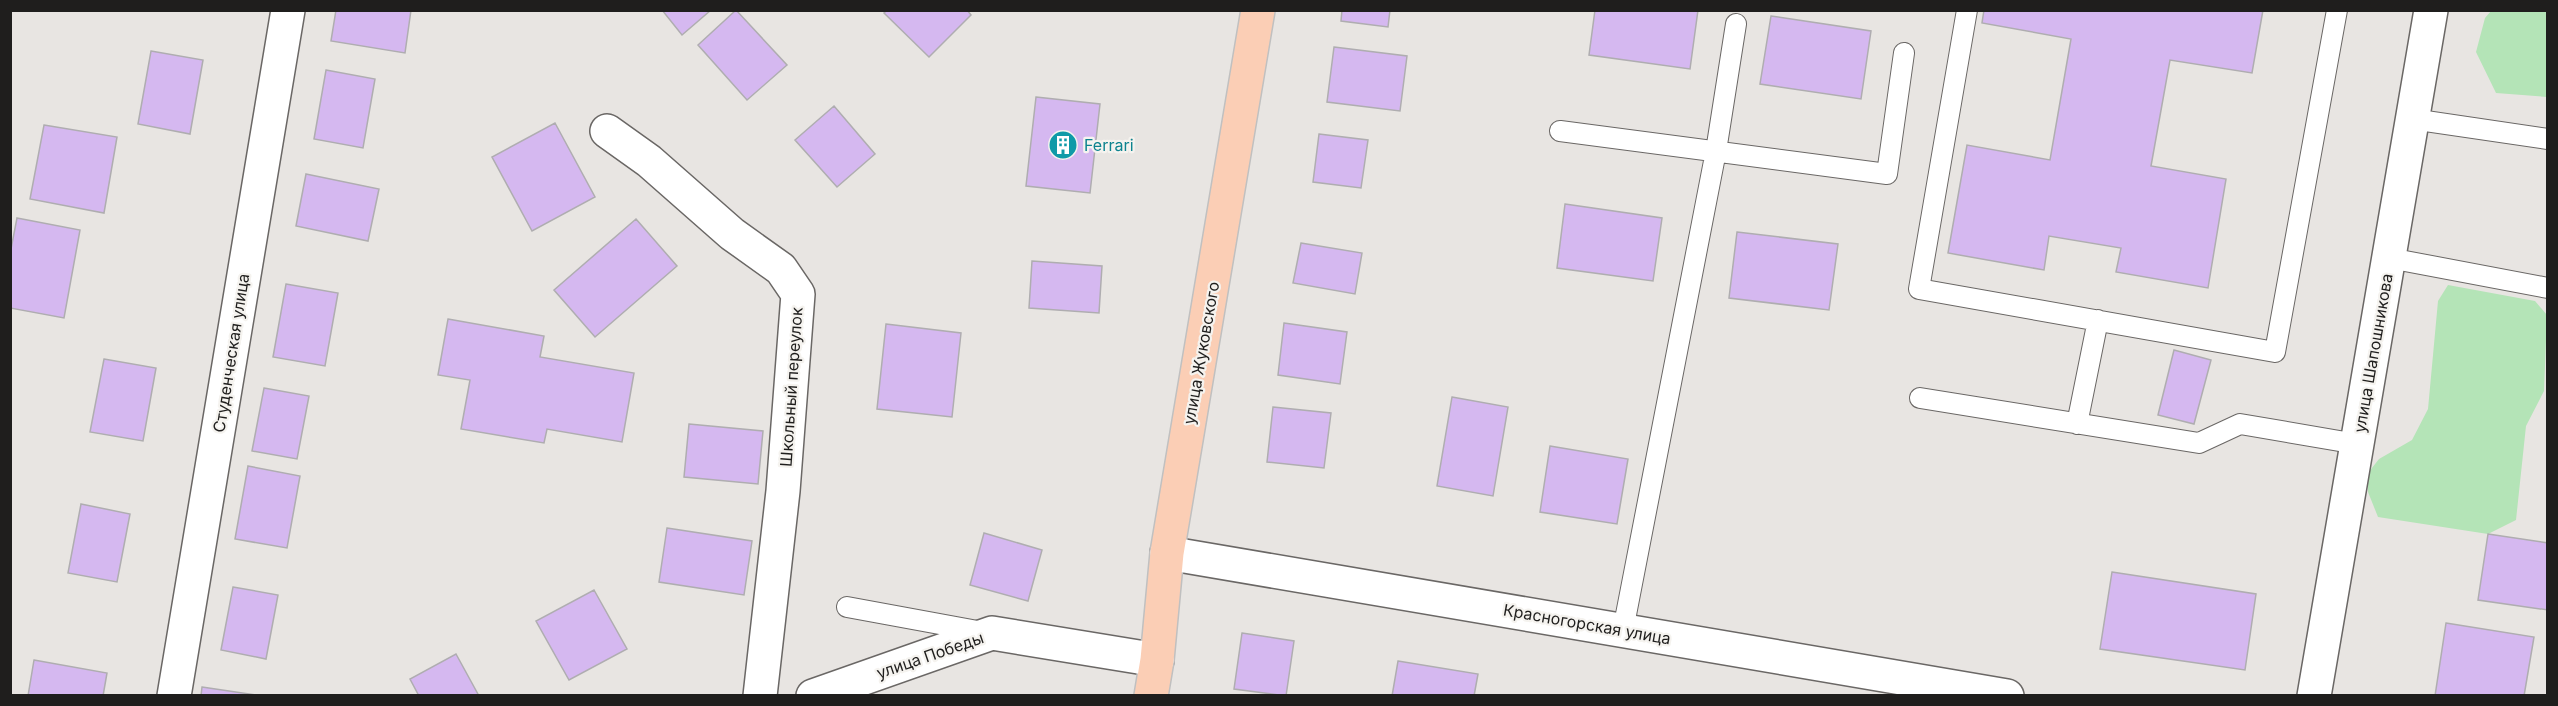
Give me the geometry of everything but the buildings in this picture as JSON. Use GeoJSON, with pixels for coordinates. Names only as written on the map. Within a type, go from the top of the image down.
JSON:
{"type":"FeatureCollection","features":[{"type":"Feature","properties":{"kind":"main road","name":"улица Жуковского"},"geometry":{"type":"LineString","coordinates":[[1150,696],[1167,553],[1258,10]]}},
{"type":"Feature","properties":{"kind":"street","name":"Студенческая улица"},"geometry":{"type":"LineString","coordinates":[[174,696],[288,10]]}},
{"type":"Feature","properties":{"kind":"street","name":"улица Шапошникова"},"geometry":{"type":"LineString","coordinates":[[2314,696],[2431,10]]}},
{"type":"Feature","properties":{"kind":"street","name":"Школьный переулок"},"geometry":{"type":"LineString","coordinates":[[607,131],[649,161],[732,234],[781,269],[798,294],[783,491],[760,696]]}},
{"type":"Feature","properties":{"kind":"street","name":"Красногорская улица"},"geometry":{"type":"LineString","coordinates":[[1167,553],[2007,696]]}},
{"type":"Feature","properties":{"kind":"street","name":"улица Победы"},"geometry":{"type":"LineString","coordinates":[[813,696],[992,633],[1156,660]]}},
{"type":"Feature","properties":{"kind":"lane"},"geometry":{"type":"LineString","coordinates":[[1967,10],[1919,289],[2276,352],[2337,10]]}},
{"type":"Feature","properties":{"kind":"lane"},"geometry":{"type":"LineString","coordinates":[[1623,630],[1716,151],[1736,24]]}},
{"type":"Feature","properties":{"kind":"lane"},"geometry":{"type":"LineString","coordinates":[[1560,131],[1887,174],[1904,53]]}},
{"type":"Feature","properties":{"kind":"lane"},"geometry":{"type":"LineString","coordinates":[[2412,119],[2547,140]]}},
{"type":"Feature","properties":{"kind":"lane"},"geometry":{"type":"LineString","coordinates":[[2389,258],[2547,288]]}},
{"type":"Feature","properties":{"kind":"lane"},"geometry":{"type":"LineString","coordinates":[[2077,424],[2098,320]]}},
{"type":"Feature","properties":{"kind":"lane"},"geometry":{"type":"LineString","coordinates":[[1920,398],[2199,443],[2240,424],[2357,444]]}},
{"type":"Feature","properties":{"kind":"lane"},"geometry":{"type":"LineString","coordinates":[[847,607],[992,633]]}},
{"type":"Feature","properties":{"kind":"green space"},"geometry":{"type":"Polygon","coordinates":[[[2491,11],[2547,11],[2547,97],[2496,93],[2476,52],[2485,18],[2491,11]]]}},
{"type":"Feature","properties":{"kind":"green space"},"geometry":{"type":"Polygon","coordinates":[[[2448,285],[2535,301],[2547,315],[2544,391],[2526,426],[2516,520],[2488,534],[2378,517],[2368,492],[2368,473],[2379,459],[2412,440],[2428,409],[2438,301],[2448,285]]]}},
{"type":"Feature","properties":{"kind":"place","name":"Ferrari"},"geometry":{"type":"Point","coordinates":[1063,145]}}]}
